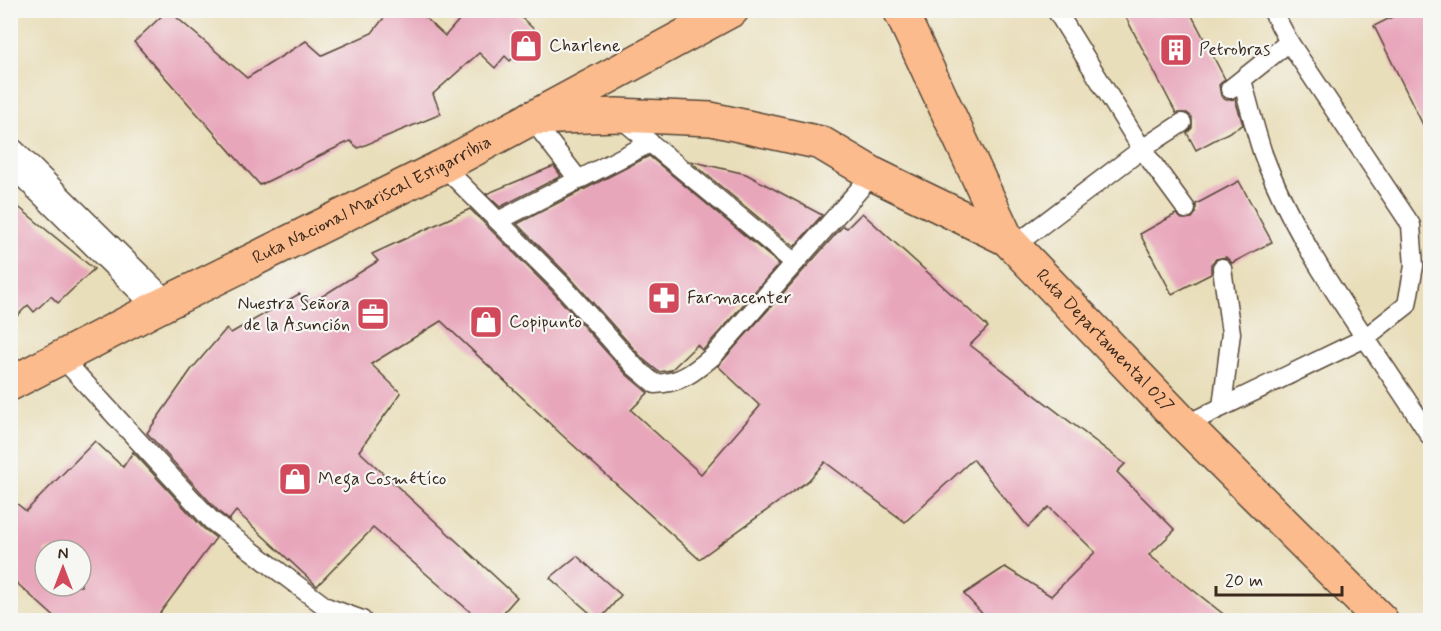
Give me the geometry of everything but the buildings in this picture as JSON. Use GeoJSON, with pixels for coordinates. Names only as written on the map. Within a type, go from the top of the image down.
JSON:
{"type":"FeatureCollection","features":[{"type":"Feature","properties":{"kind":"main road","name":"Ruta Nacional Mariscal Estigarribia"},"geometry":{"type":"LineString","coordinates":[[10,384],[162,305],[443,166],[732,10]]}},
{"type":"Feature","properties":{"kind":"main road","name":"Ruta Departamental 027"},"geometry":{"type":"LineString","coordinates":[[900,10],[1010,243],[1185,425],[1381,621]]}},
{"type":"Feature","properties":{"kind":"main road"},"geometry":{"type":"LineString","coordinates":[[531,118],[617,115],[711,119],[821,143],[873,174],[1010,243]]}},
{"type":"Feature","properties":{"kind":"street"},"geometry":{"type":"LineString","coordinates":[[10,155],[162,305]]}},
{"type":"Feature","properties":{"kind":"lane"},"geometry":{"type":"LineString","coordinates":[[1056,10],[1142,149],[1186,209]]}},
{"type":"Feature","properties":{"kind":"lane"},"geometry":{"type":"LineString","coordinates":[[1185,425],[1365,338],[1407,305],[1414,266],[1411,225],[1289,42],[1272,10]]}},
{"type":"Feature","properties":{"kind":"lane"},"geometry":{"type":"LineString","coordinates":[[1289,42],[1236,85],[1263,155],[1293,220],[1365,338],[1431,436]]}},
{"type":"Feature","properties":{"kind":"lane"},"geometry":{"type":"LineString","coordinates":[[617,115],[795,263]]}},
{"type":"Feature","properties":{"kind":"lane"},"geometry":{"type":"LineString","coordinates":[[531,118],[578,179]]}},
{"type":"Feature","properties":{"kind":"lane"},"geometry":{"type":"LineString","coordinates":[[1010,243],[1182,123]]}},
{"type":"Feature","properties":{"kind":"lane"},"geometry":{"type":"LineString","coordinates":[[498,221],[650,143]]}},
{"type":"Feature","properties":{"kind":"lane"},"geometry":{"type":"LineString","coordinates":[[443,166],[655,384],[673,384],[688,376],[713,356],[873,174]]}},
{"type":"Feature","properties":{"kind":"lane"},"geometry":{"type":"LineString","coordinates":[[1222,268],[1231,333],[1222,407]]}},
{"type":"Feature","properties":{"kind":"lane"},"geometry":{"type":"LineString","coordinates":[[62,358],[211,520],[326,607],[362,621]]}},
{"type":"Feature","properties":{"kind":"place","name":"Charlene"},"geometry":{"type":"Point","coordinates":[526,46]}},
{"type":"Feature","properties":{"kind":"place","name":"Petrobras"},"geometry":{"type":"Point","coordinates":[1176,50]}},
{"type":"Feature","properties":{"kind":"place","name":"Farmacenter"},"geometry":{"type":"Point","coordinates":[664,298]}},
{"type":"Feature","properties":{"kind":"place","name":"Nuestra Señora de la Asunción"},"geometry":{"type":"Point","coordinates":[373,314]}},
{"type":"Feature","properties":{"kind":"place","name":"Copipunto"},"geometry":{"type":"Point","coordinates":[486,322]}},
{"type":"Feature","properties":{"kind":"place","name":"Mega Cosmétíco"},"geometry":{"type":"Point","coordinates":[295,479]}}]}
